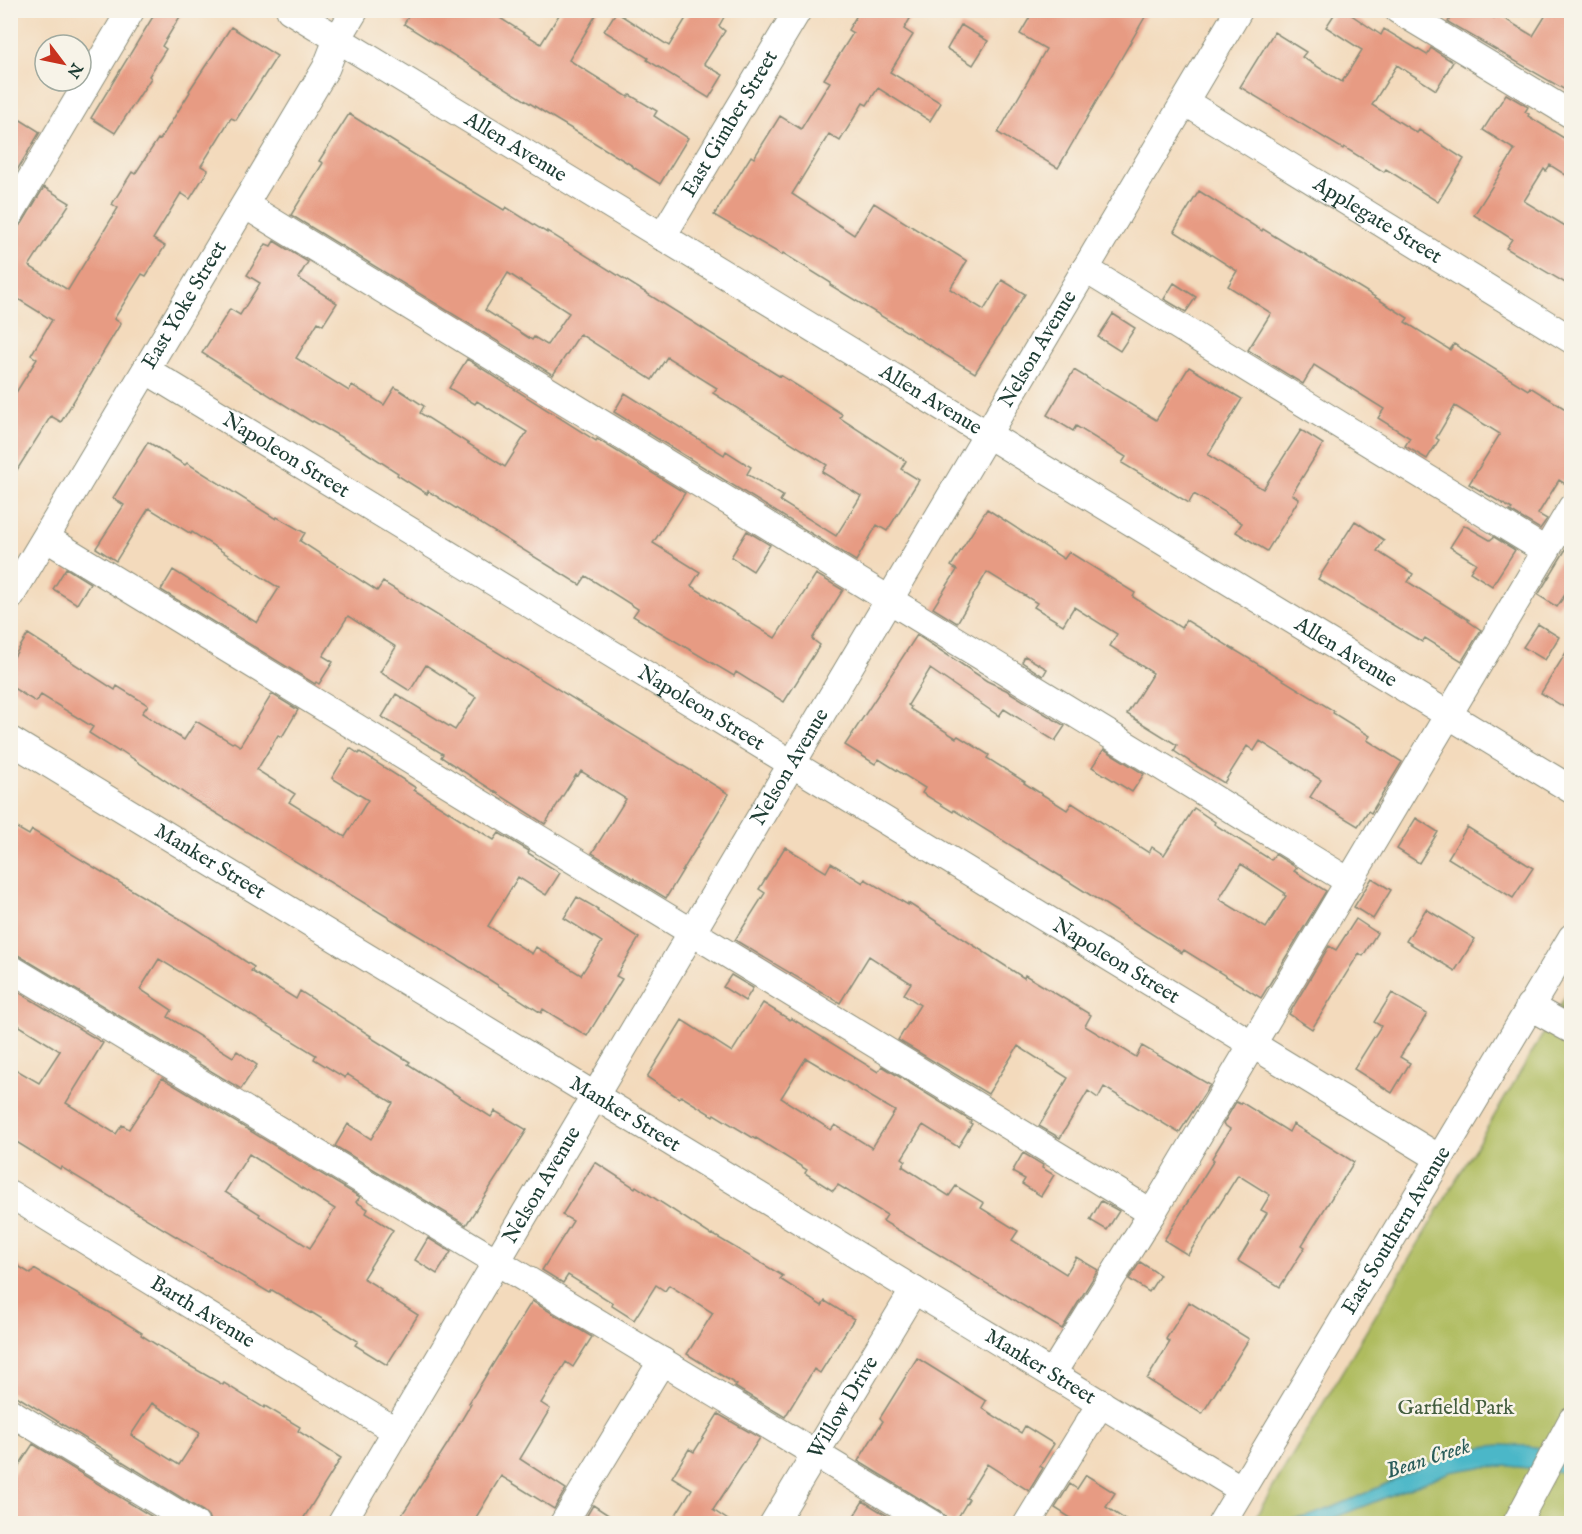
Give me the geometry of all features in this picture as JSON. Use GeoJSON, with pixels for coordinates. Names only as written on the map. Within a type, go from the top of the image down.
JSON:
{"type":"FeatureCollection","features":[{"type":"Feature","properties":{"kind":"street"},"geometry":{"type":"LineString","coordinates":[[10,214],[131,10]]}},
{"type":"Feature","properties":{"kind":"street","name":"Allen Avenue"},"geometry":{"type":"LineString","coordinates":[[290,10],[1572,790]]}},
{"type":"Feature","properties":{"kind":"street","name":"East Yoke Street"},"geometry":{"type":"LineString","coordinates":[[10,597],[326,68],[355,10]]}},
{"type":"Feature","properties":{"kind":"street","name":"East Gimber Street"},"geometry":{"type":"LineString","coordinates":[[662,237],[798,10]]}},
{"type":"Feature","properties":{"kind":"street","name":"Nelson Avenue"},"geometry":{"type":"LineString","coordinates":[[341,1524],[1239,10]]}},
{"type":"Feature","properties":{"kind":"street"},"geometry":{"type":"LineString","coordinates":[[1398,10],[1572,115]]}},
{"type":"Feature","properties":{"kind":"street","name":"Applegate Street"},"geometry":{"type":"LineString","coordinates":[[1185,102],[1572,339]]}},
{"type":"Feature","properties":{"kind":"street"},"geometry":{"type":"LineString","coordinates":[[245,205],[1350,882]]}},
{"type":"Feature","properties":{"kind":"street"},"geometry":{"type":"LineString","coordinates":[[1085,269],[1546,551]]}},
{"type":"Feature","properties":{"kind":"street","name":"Napoleon Street"},"geometry":{"type":"LineString","coordinates":[[146,370],[1438,1158]]}},
{"type":"Feature","properties":{"kind":"street"},"geometry":{"type":"LineString","coordinates":[[1052,1374],[1253,1045],[1572,507]]}},
{"type":"Feature","properties":{"kind":"street"},"geometry":{"type":"LineString","coordinates":[[46,538],[1152,1213]]}},
{"type":"Feature","properties":{"kind":"street","name":"Manker Street"},"geometry":{"type":"LineString","coordinates":[[10,740],[1241,1489]]}},
{"type":"Feature","properties":{"kind":"street","name":"East Southern Avenue"},"geometry":{"type":"LineString","coordinates":[[1224,1518],[1572,937]]}},
{"type":"Feature","properties":{"kind":"street"},"geometry":{"type":"LineString","coordinates":[[10,968],[932,1524]]}},
{"type":"Feature","properties":{"kind":"street"},"geometry":{"type":"LineString","coordinates":[[1529,1006],[1572,1030]]}},
{"type":"Feature","properties":{"kind":"street","name":"Barth Avenue"},"geometry":{"type":"LineString","coordinates":[[10,1194],[396,1431]]}},
{"type":"Feature","properties":{"kind":"street","name":"Willow Drive"},"geometry":{"type":"LineString","coordinates":[[773,1524],[914,1290]]}},
{"type":"Feature","properties":{"kind":"street"},"geometry":{"type":"LineString","coordinates":[[562,1524],[663,1361]]}},
{"type":"Feature","properties":{"kind":"street"},"geometry":{"type":"LineString","coordinates":[[1027,1524],[1101,1403]]}},
{"type":"Feature","properties":{"kind":"street"},"geometry":{"type":"LineString","coordinates":[[10,1412],[195,1524]]}},
{"type":"Feature","properties":{"kind":"street"},"geometry":{"type":"LineString","coordinates":[[1520,1516],[1572,1420]]}},
{"type":"Feature","properties":{"kind":"green space","name":"Garfield Park"},"geometry":{"type":"Polygon","coordinates":[[[1571,987],[1571,1523],[1252,1523],[1571,987]]]}},
{"type":"Feature","properties":{"kind":"water","name":"Bean Creek"},"geometry":{"type":"Polygon","coordinates":[[[1528,1446],[1571,1453],[1571,1473],[1509,1466],[1480,1467],[1450,1472],[1321,1523],[1259,1524],[1315,1514],[1446,1457],[1481,1447],[1528,1446]]]}},
{"type":"Feature","properties":{"kind":"building"},"geometry":{"type":"Polygon","coordinates":[[[157,10],[184,10],[162,46],[166,49],[149,76],[151,78],[115,133],[91,118],[157,10]]]}},
{"type":"Feature","properties":{"kind":"building"},"geometry":{"type":"Polygon","coordinates":[[[412,10],[505,10],[500,18],[541,44],[562,10],[599,10],[569,60],[628,97],[630,95],[657,111],[654,116],[688,138],[660,184],[404,24],[412,10]]]}},
{"type":"Feature","properties":{"kind":"building"},"geometry":{"type":"Polygon","coordinates":[[[691,10],[728,10],[719,26],[725,31],[704,64],[723,75],[709,98],[604,31],[616,12],[669,46],[691,10]]]}},
{"type":"Feature","properties":{"kind":"building"},"geometry":{"type":"Polygon","coordinates":[[[860,10],[915,10],[904,29],[913,35],[890,72],[941,103],[930,121],[878,88],[867,105],[863,103],[840,141],[829,134],[792,194],[854,235],[874,203],[967,261],[950,289],[984,310],[1002,280],[1025,294],[975,373],[830,285],[831,283],[783,253],[782,255],[714,215],[751,156],[754,158],[780,116],[801,129],[830,82],[824,79],[853,33],[848,30],[860,10]]]}},
{"type":"Feature","properties":{"kind":"building"},"geometry":{"type":"Polygon","coordinates":[[[1034,10],[1149,10],[1058,168],[998,133],[1046,49],[1020,34],[1034,10]]]}},
{"type":"Feature","properties":{"kind":"building"},"geometry":{"type":"Polygon","coordinates":[[[1337,10],[1344,10],[1381,35],[1384,29],[1427,55],[1431,48],[1453,62],[1436,90],[1397,65],[1372,105],[1417,133],[1419,130],[1464,159],[1438,202],[1386,169],[1384,172],[1344,147],[1343,149],[1240,87],[1274,32],[1306,52],[1302,57],[1342,82],[1362,50],[1326,27],[1337,10]]]}},
{"type":"Feature","properties":{"kind":"building"},"geometry":{"type":"Polygon","coordinates":[[[1455,10],[1481,10],[1494,18],[1497,14],[1533,36],[1549,10],[1572,10],[1572,94],[1448,22],[1455,10]]]}},
{"type":"Feature","properties":{"kind":"building"},"geometry":{"type":"Polygon","coordinates":[[[961,25],[988,41],[973,65],[947,49],[961,25]]]}},
{"type":"Feature","properties":{"kind":"building"},"geometry":{"type":"Polygon","coordinates":[[[231,27],[277,56],[236,120],[231,118],[201,166],[208,170],[190,199],[181,193],[153,239],[165,246],[146,276],[142,274],[114,319],[121,323],[61,422],[51,416],[10,481],[10,402],[37,359],[31,355],[52,320],[10,294],[10,230],[17,228],[23,222],[44,187],[70,203],[29,266],[68,290],[118,208],[112,204],[132,172],[135,174],[158,139],[160,140],[231,27]]]}},
{"type":"Feature","properties":{"kind":"building"},"geometry":{"type":"Polygon","coordinates":[[[1506,94],[1528,107],[1525,112],[1529,114],[1528,116],[1572,143],[1572,179],[1550,165],[1546,171],[1544,169],[1524,201],[1572,230],[1572,287],[1506,248],[1512,239],[1474,215],[1515,150],[1483,130],[1506,94]]]}},
{"type":"Feature","properties":{"kind":"building"},"geometry":{"type":"Polygon","coordinates":[[[349,114],[504,210],[506,207],[547,233],[547,231],[842,414],[840,418],[906,461],[901,469],[919,480],[887,531],[877,525],[856,561],[614,412],[625,393],[724,455],[726,451],[751,467],[747,474],[783,496],[780,501],[836,536],[861,496],[822,472],[827,465],[713,393],[717,388],[667,357],[652,380],[580,334],[553,375],[291,215],[323,163],[319,161],[349,114]],[[508,273],[485,310],[532,340],[534,337],[547,345],[569,313],[508,273]]]}},
{"type":"Feature","properties":{"kind":"building"},"geometry":{"type":"Polygon","coordinates":[[[19,119],[40,132],[10,182],[10,132],[19,119]]]}},
{"type":"Feature","properties":{"kind":"building"},"geometry":{"type":"Polygon","coordinates":[[[1199,191],[1262,231],[1263,229],[1367,292],[1408,318],[1405,322],[1450,350],[1454,344],[1528,390],[1530,387],[1572,413],[1572,488],[1559,480],[1538,514],[1547,519],[1540,529],[1510,511],[1512,509],[1469,484],[1500,434],[1455,406],[1436,438],[1439,440],[1427,459],[1405,446],[1410,438],[1378,418],[1384,409],[1314,365],[1303,384],[1248,350],[1271,313],[1228,286],[1237,271],[1174,231],[1199,191]]]}},
{"type":"Feature","properties":{"kind":"building"},"geometry":{"type":"Polygon","coordinates":[[[274,241],[308,262],[298,278],[337,303],[323,325],[318,322],[296,358],[349,391],[352,385],[384,405],[395,387],[424,406],[420,413],[505,467],[527,432],[477,401],[475,404],[449,388],[467,359],[596,441],[597,439],[685,493],[653,543],[700,572],[691,586],[775,638],[816,574],[843,590],[812,639],[820,645],[784,702],[736,672],[734,676],[633,616],[638,609],[586,576],[580,585],[428,491],[427,494],[353,444],[312,422],[202,353],[230,309],[240,315],[260,283],[247,275],[266,244],[271,246],[274,241]]]}},
{"type":"Feature","properties":{"kind":"building"},"geometry":{"type":"Polygon","coordinates":[[[1174,283],[1196,297],[1186,312],[1164,299],[1174,283]]]}},
{"type":"Feature","properties":{"kind":"building"},"geometry":{"type":"Polygon","coordinates":[[[1113,314],[1135,328],[1120,351],[1098,337],[1113,314]]]}},
{"type":"Feature","properties":{"kind":"building"},"geometry":{"type":"Polygon","coordinates":[[[1189,367],[1242,399],[1208,455],[1263,489],[1301,430],[1323,444],[1292,494],[1299,499],[1267,551],[1236,532],[1242,523],[1194,494],[1189,503],[1122,463],[1126,457],[1076,426],[1073,431],[1047,415],[1074,370],[1156,420],[1189,367]]]}},
{"type":"Feature","properties":{"kind":"building"},"geometry":{"type":"Polygon","coordinates":[[[148,442],[185,465],[187,463],[276,519],[277,517],[305,533],[300,541],[377,591],[383,582],[729,794],[666,898],[592,853],[626,799],[581,771],[578,776],[576,775],[545,824],[441,757],[443,754],[382,717],[396,694],[455,730],[476,697],[426,665],[410,691],[380,672],[396,647],[348,616],[323,656],[333,662],[319,684],[316,682],[315,684],[161,590],[173,570],[257,623],[279,588],[192,532],[191,534],[149,508],[116,561],[96,548],[124,505],[113,498],[148,442]]]}},
{"type":"Feature","properties":{"kind":"building"},"geometry":{"type":"Polygon","coordinates":[[[987,509],[1064,559],[1069,552],[1135,593],[1133,597],[1181,628],[1186,620],[1334,711],[1333,713],[1370,736],[1367,740],[1402,762],[1371,813],[1368,811],[1358,826],[1310,797],[1321,780],[1260,741],[1254,751],[1247,746],[1224,783],[1174,751],[1177,745],[1127,714],[1153,673],[1110,646],[1117,634],[1074,607],[1063,625],[1034,607],[1037,603],[987,572],[957,623],[933,608],[957,570],[951,566],[987,509]]]}},
{"type":"Feature","properties":{"kind":"building"},"geometry":{"type":"Polygon","coordinates":[[[1355,521],[1384,540],[1377,551],[1413,574],[1408,582],[1481,630],[1462,661],[1425,638],[1422,642],[1318,579],[1355,521]]]}},
{"type":"Feature","properties":{"kind":"building"},"geometry":{"type":"Polygon","coordinates":[[[1464,525],[1490,540],[1494,537],[1515,550],[1492,586],[1470,572],[1476,563],[1450,547],[1464,525]]]}},
{"type":"Feature","properties":{"kind":"building"},"geometry":{"type":"Polygon","coordinates":[[[747,531],[770,545],[753,571],[731,557],[747,531]]]}},
{"type":"Feature","properties":{"kind":"building"},"geometry":{"type":"Polygon","coordinates":[[[1572,539],[1572,584],[1557,607],[1538,595],[1572,539]]]}},
{"type":"Feature","properties":{"kind":"building"},"geometry":{"type":"Polygon","coordinates":[[[66,568],[90,583],[77,604],[53,589],[66,568]]]}},
{"type":"Feature","properties":{"kind":"building"},"geometry":{"type":"Polygon","coordinates":[[[1538,624],[1559,637],[1545,660],[1523,647],[1538,624]]]}},
{"type":"Feature","properties":{"kind":"building"},"geometry":{"type":"Polygon","coordinates":[[[28,634],[115,690],[117,686],[148,705],[142,713],[184,740],[196,721],[240,746],[272,694],[298,710],[282,737],[278,735],[257,770],[295,794],[289,802],[345,837],[368,800],[332,778],[350,748],[359,754],[360,752],[416,788],[414,790],[494,840],[499,833],[560,873],[546,895],[518,877],[488,926],[532,954],[536,947],[581,975],[602,942],[564,918],[577,897],[639,938],[616,976],[622,979],[587,1036],[543,1009],[541,1013],[465,964],[196,801],[120,750],[119,752],[89,733],[93,727],[41,695],[36,702],[10,686],[10,663],[28,634]]]}},
{"type":"Feature","properties":{"kind":"building"},"geometry":{"type":"Polygon","coordinates":[[[917,635],[987,681],[1065,726],[1055,741],[1004,709],[999,716],[930,669],[908,705],[910,709],[956,738],[958,736],[989,755],[987,758],[1067,810],[1072,803],[1149,853],[1152,847],[1164,855],[1194,808],[1215,822],[1214,824],[1271,860],[1275,854],[1297,868],[1294,871],[1326,891],[1261,998],[1184,950],[1182,953],[954,810],[953,812],[922,793],[925,788],[879,759],[875,764],[845,745],[917,635]],[[1241,864],[1219,899],[1266,928],[1286,896],[1285,893],[1241,864]]]}},
{"type":"Feature","properties":{"kind":"building"},"geometry":{"type":"Polygon","coordinates":[[[1572,643],[1572,712],[1541,693],[1572,643]]]}},
{"type":"Feature","properties":{"kind":"building"},"geometry":{"type":"Polygon","coordinates":[[[1025,656],[1047,669],[1043,676],[1022,662],[1025,656]]]}},
{"type":"Feature","properties":{"kind":"building"},"geometry":{"type":"Polygon","coordinates":[[[1104,749],[1144,774],[1132,792],[1092,767],[1104,749]]]}},
{"type":"Feature","properties":{"kind":"building"},"geometry":{"type":"Polygon","coordinates":[[[1416,818],[1438,832],[1419,863],[1397,849],[1416,818]]]}},
{"type":"Feature","properties":{"kind":"building"},"geometry":{"type":"Polygon","coordinates":[[[10,824],[29,835],[32,830],[187,923],[254,967],[251,971],[296,999],[300,991],[491,1117],[495,1111],[527,1130],[466,1225],[335,1146],[348,1124],[371,1139],[393,1103],[347,1074],[345,1078],[314,1059],[316,1055],[159,959],[140,989],[172,1010],[168,1017],[233,1057],[237,1051],[257,1065],[241,1089],[10,952],[10,824]]]}},
{"type":"Feature","properties":{"kind":"building"},"geometry":{"type":"Polygon","coordinates":[[[1467,827],[1533,868],[1513,898],[1448,858],[1467,827]]]}},
{"type":"Feature","properties":{"kind":"building"},"geometry":{"type":"Polygon","coordinates":[[[785,847],[826,872],[831,863],[863,883],[865,879],[908,905],[908,903],[1024,978],[1025,975],[1091,1015],[1085,1026],[1136,1057],[1142,1046],[1210,1085],[1179,1133],[1104,1087],[1098,1098],[1088,1091],[1060,1138],[1039,1126],[1068,1078],[1018,1046],[988,1094],[898,1040],[920,1005],[904,994],[911,983],[869,956],[840,1003],[735,940],[765,893],[759,889],[785,847]]]}},
{"type":"Feature","properties":{"kind":"building"},"geometry":{"type":"Polygon","coordinates":[[[1372,878],[1391,890],[1373,919],[1354,907],[1372,878]]]}},
{"type":"Feature","properties":{"kind":"building"},"geometry":{"type":"Polygon","coordinates":[[[1426,909],[1475,939],[1455,971],[1406,941],[1426,909]]]}},
{"type":"Feature","properties":{"kind":"building"},"geometry":{"type":"Polygon","coordinates":[[[1356,919],[1377,933],[1363,956],[1359,953],[1312,1029],[1289,1014],[1329,946],[1336,950],[1356,919]]]}},
{"type":"Feature","properties":{"kind":"building"},"geometry":{"type":"Polygon","coordinates":[[[731,975],[753,988],[745,1001],[723,987],[731,975]]]}},
{"type":"Feature","properties":{"kind":"building"},"geometry":{"type":"Polygon","coordinates":[[[10,987],[103,1043],[66,1103],[116,1134],[122,1125],[129,1129],[162,1078],[360,1197],[356,1202],[368,1209],[366,1213],[393,1230],[363,1278],[418,1315],[387,1365],[355,1345],[358,1341],[311,1312],[272,1290],[270,1293],[10,1138],[10,1066],[39,1083],[60,1051],[10,1020],[10,987]],[[249,1154],[225,1192],[310,1248],[335,1209],[249,1154]]]}},
{"type":"Feature","properties":{"kind":"building"},"geometry":{"type":"Polygon","coordinates":[[[1392,993],[1427,1014],[1400,1057],[1410,1063],[1392,1093],[1354,1069],[1381,1026],[1374,1022],[1392,993]]]}},
{"type":"Feature","properties":{"kind":"building"},"geometry":{"type":"Polygon","coordinates":[[[763,1003],[878,1072],[882,1066],[971,1121],[972,1124],[958,1147],[923,1125],[902,1158],[906,1161],[902,1166],[949,1196],[956,1186],[984,1203],[981,1208],[1018,1231],[1012,1240],[1066,1274],[1076,1257],[1098,1270],[1062,1329],[883,1221],[887,1215],[838,1185],[833,1191],[805,1173],[807,1170],[756,1138],[714,1114],[713,1116],[681,1096],[679,1098],[647,1077],[682,1020],[732,1052],[763,1003]],[[806,1058],[781,1098],[831,1130],[835,1125],[872,1148],[895,1111],[806,1058]]]}},
{"type":"Feature","properties":{"kind":"building"},"geometry":{"type":"Polygon","coordinates":[[[1236,1102],[1240,1104],[1241,1102],[1289,1132],[1293,1124],[1354,1162],[1302,1245],[1305,1247],[1280,1287],[1238,1261],[1267,1213],[1261,1210],[1270,1195],[1238,1175],[1188,1255],[1164,1240],[1214,1160],[1212,1158],[1230,1129],[1223,1124],[1236,1102]]]}},
{"type":"Feature","properties":{"kind":"building"},"geometry":{"type":"Polygon","coordinates":[[[1023,1153],[1054,1175],[1041,1196],[1022,1184],[1025,1179],[1012,1172],[1023,1153]]]}},
{"type":"Feature","properties":{"kind":"building"},"geometry":{"type":"Polygon","coordinates":[[[595,1162],[711,1235],[783,1276],[780,1279],[822,1306],[825,1301],[854,1319],[820,1373],[814,1369],[785,1417],[735,1387],[737,1385],[687,1354],[713,1313],[669,1285],[665,1291],[656,1285],[634,1320],[612,1306],[613,1303],[568,1275],[563,1283],[542,1270],[573,1221],[562,1215],[595,1162]]]}},
{"type":"Feature","properties":{"kind":"building"},"geometry":{"type":"Polygon","coordinates":[[[1101,1201],[1119,1211],[1107,1230],[1090,1220],[1101,1201]]]}},
{"type":"Feature","properties":{"kind":"building"},"geometry":{"type":"Polygon","coordinates":[[[428,1238],[451,1252],[437,1274],[415,1260],[428,1238]]]}},
{"type":"Feature","properties":{"kind":"building"},"geometry":{"type":"Polygon","coordinates":[[[10,1261],[31,1274],[34,1269],[113,1315],[190,1366],[300,1427],[298,1431],[341,1458],[300,1524],[211,1524],[203,1511],[10,1392],[10,1261]],[[152,1403],[131,1435],[179,1465],[200,1433],[152,1403]]]}},
{"type":"Feature","properties":{"kind":"building"},"geometry":{"type":"Polygon","coordinates":[[[1140,1262],[1160,1275],[1149,1292],[1129,1279],[1140,1262]]]}},
{"type":"Feature","properties":{"kind":"building"},"geometry":{"type":"Polygon","coordinates":[[[532,1301],[592,1337],[573,1367],[566,1362],[541,1403],[550,1409],[520,1459],[566,1489],[554,1509],[501,1476],[472,1524],[396,1524],[448,1443],[471,1404],[469,1403],[532,1301]]]}},
{"type":"Feature","properties":{"kind":"building"},"geometry":{"type":"Polygon","coordinates":[[[1189,1302],[1249,1339],[1202,1414],[1147,1379],[1170,1342],[1166,1339],[1189,1302]]]}},
{"type":"Feature","properties":{"kind":"building"},"geometry":{"type":"Polygon","coordinates":[[[917,1358],[986,1401],[982,1408],[1021,1433],[1025,1426],[1054,1444],[1040,1466],[1043,1468],[1029,1491],[987,1464],[966,1498],[969,1499],[954,1524],[940,1511],[858,1461],[883,1421],[880,1418],[917,1358]]]}},
{"type":"Feature","properties":{"kind":"building"},"geometry":{"type":"Polygon","coordinates":[[[718,1414],[760,1438],[713,1510],[734,1524],[670,1524],[692,1489],[672,1477],[689,1449],[694,1452],[718,1414]]]}},
{"type":"Feature","properties":{"kind":"building"},"geometry":{"type":"Polygon","coordinates":[[[33,1444],[164,1524],[10,1524],[10,1479],[33,1444]]]}},
{"type":"Feature","properties":{"kind":"building"},"geometry":{"type":"Polygon","coordinates":[[[1086,1475],[1115,1493],[1106,1507],[1132,1524],[1080,1524],[1055,1508],[1070,1484],[1077,1489],[1086,1475]]]}},
{"type":"Feature","properties":{"kind":"building"},"geometry":{"type":"Polygon","coordinates":[[[863,1501],[901,1524],[849,1524],[863,1501]]]}},
{"type":"Feature","properties":{"kind":"building"},"geometry":{"type":"Polygon","coordinates":[[[593,1505],[622,1524],[582,1524],[593,1505]]]}}]}
